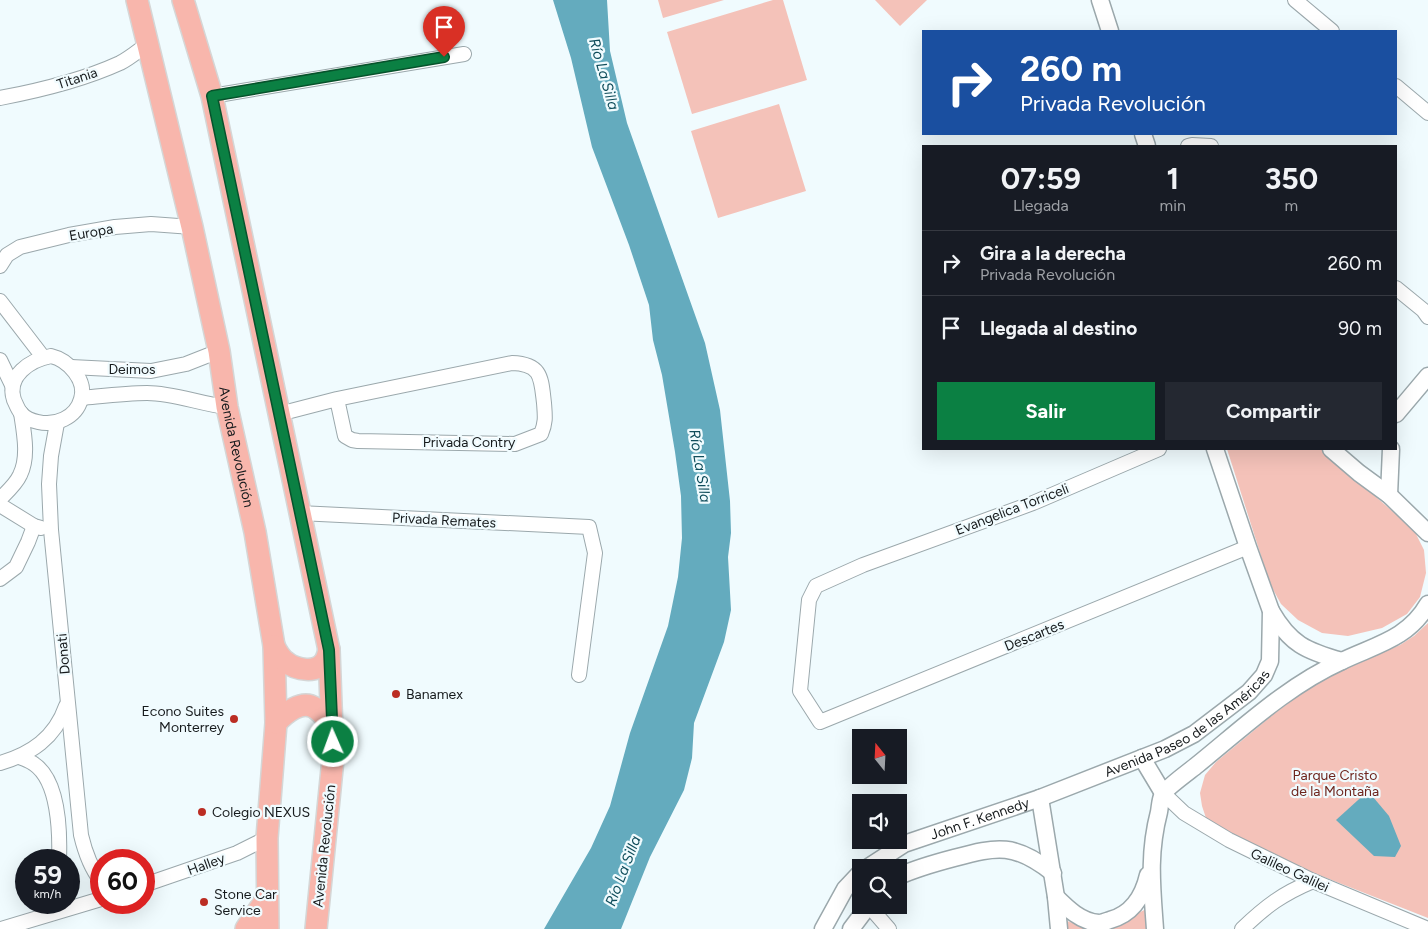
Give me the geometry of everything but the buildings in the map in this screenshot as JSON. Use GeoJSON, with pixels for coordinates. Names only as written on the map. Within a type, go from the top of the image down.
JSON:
{"type":"FeatureCollection","features":[{"type":"Feature","properties":{"kind":"main road","name":"Avenida Revolución"},"geometry":{"type":"LineString","coordinates":[[137,0],[149,43],[192,227],[219,351],[227,407],[255,532],[274,646],[276,723],[267,838],[268,929]]}},
{"type":"Feature","properties":{"kind":"main road","name":"Avenida Revolución"},"geometry":{"type":"LineString","coordinates":[[183,0],[212,96],[329,650],[333,758],[316,929]]}},
{"type":"Feature","properties":{"kind":"main road"},"geometry":{"type":"LineString","coordinates":[[274,646],[284,661],[291,666],[301,669],[313,669],[322,665],[326,661],[329,650]]}},
{"type":"Feature","properties":{"kind":"main road"},"geometry":{"type":"LineString","coordinates":[[276,723],[281,716],[294,708],[308,706],[318,710],[332,726]]}},
{"type":"Feature","properties":{"kind":"main road"},"geometry":{"type":"LineString","coordinates":[[246,929],[267,898]]}},
{"type":"Feature","properties":{"kind":"street"},"geometry":{"type":"LineString","coordinates":[[1100,0],[1110,30]]}},
{"type":"Feature","properties":{"kind":"street"},"geometry":{"type":"LineString","coordinates":[[1295,0],[1331,30]]}},
{"type":"Feature","properties":{"kind":"street","name":"Titania"},"geometry":{"type":"LineString","coordinates":[[0,98],[29,93],[92,73],[121,62],[149,43]]}},
{"type":"Feature","properties":{"kind":"street"},"geometry":{"type":"LineString","coordinates":[[212,96],[464,54]]}},
{"type":"Feature","properties":{"kind":"street"},"geometry":{"type":"LineString","coordinates":[[1397,87],[1428,113]]}},
{"type":"Feature","properties":{"kind":"street","name":"Europa"},"geometry":{"type":"LineString","coordinates":[[0,266],[7,255],[20,247],[69,235],[115,227],[151,224],[192,227]]}},
{"type":"Feature","properties":{"kind":"street"},"geometry":{"type":"LineString","coordinates":[[1397,289],[1424,310],[1428,317]]}},
{"type":"Feature","properties":{"kind":"street"},"geometry":{"type":"LineString","coordinates":[[0,302],[43,357]]}},
{"type":"Feature","properties":{"kind":"street","name":"Deimos"},"geometry":{"type":"LineString","coordinates":[[71,367],[151,371],[186,364],[219,351]]}},
{"type":"Feature","properties":{"kind":"street"},"geometry":{"type":"LineString","coordinates":[[12,385],[16,376],[32,362],[51,356],[60,358],[71,367],[81,386],[82,398],[75,410],[57,423],[47,424],[32,420],[21,414]]}},
{"type":"Feature","properties":{"kind":"street"},"geometry":{"type":"LineString","coordinates":[[0,360],[12,385],[13,397],[21,414],[25,441],[20,476],[0,499]]}},
{"type":"Feature","properties":{"kind":"street","name":"Privada Contry"},"geometry":{"type":"LineString","coordinates":[[279,414],[338,399],[512,363],[523,363],[534,369],[541,377],[545,423],[541,434],[514,444],[358,441],[345,436],[338,399]]}},
{"type":"Feature","properties":{"kind":"street"},"geometry":{"type":"LineString","coordinates":[[1397,413],[1428,376]]}},
{"type":"Feature","properties":{"kind":"street","name":"Deimos"},"geometry":{"type":"LineString","coordinates":[[82,398],[148,393],[227,407]]}},
{"type":"Feature","properties":{"kind":"street","name":"Donati"},"geometry":{"type":"LineString","coordinates":[[57,423],[50,456],[49,484],[52,530],[81,835],[90,862]]}},
{"type":"Feature","properties":{"kind":"street","name":"Evangelica Torriceli"},"geometry":{"type":"LineString","coordinates":[[820,722],[800,691],[809,600],[816,586],[863,565],[1033,503],[1157,450]]}},
{"type":"Feature","properties":{"kind":"street","name":"Avenida Paseo de las Américas"},"geometry":{"type":"LineString","coordinates":[[1040,798],[1165,749],[1194,734],[1250,692],[1264,675],[1270,661],[1271,611],[1215,450]]}},
{"type":"Feature","properties":{"kind":"street"},"geometry":{"type":"LineString","coordinates":[[1332,450],[1389,495],[1428,533]]}},
{"type":"Feature","properties":{"kind":"street"},"geometry":{"type":"LineString","coordinates":[[1389,495],[1391,450]]}},
{"type":"Feature","properties":{"kind":"street"},"geometry":{"type":"LineString","coordinates":[[0,505],[34,526],[52,530]]}},
{"type":"Feature","properties":{"kind":"street","name":"Privada Remates"},"geometry":{"type":"LineString","coordinates":[[299,513],[590,527],[595,553],[579,675]]}},
{"type":"Feature","properties":{"kind":"street"},"geometry":{"type":"LineString","coordinates":[[0,579],[16,567],[34,526]]}},
{"type":"Feature","properties":{"kind":"street","name":"Descartes"},"geometry":{"type":"LineString","coordinates":[[820,722],[1248,547]]}},
{"type":"Feature","properties":{"kind":"street"},"geometry":{"type":"LineString","coordinates":[[1155,929],[1151,866],[1155,829],[1163,793],[1252,718],[1312,676],[1394,639],[1410,628],[1428,604]]}},
{"type":"Feature","properties":{"kind":"street"},"geometry":{"type":"LineString","coordinates":[[1271,611],[1279,626],[1292,640],[1321,655],[1342,661]]}},
{"type":"Feature","properties":{"kind":"street"},"geometry":{"type":"LineString","coordinates":[[0,763],[20,757],[52,733],[62,718],[67,701]]}},
{"type":"Feature","properties":{"kind":"street"},"geometry":{"type":"LineString","coordinates":[[20,757],[35,764],[50,784],[56,803],[58,849]]}},
{"type":"Feature","properties":{"kind":"street"},"geometry":{"type":"LineString","coordinates":[[1142,758],[1163,793]]}},
{"type":"Feature","properties":{"kind":"street","name":"Galileo Galilei"},"geometry":{"type":"LineString","coordinates":[[1163,793],[1184,813],[1229,840],[1397,923],[1428,929]]}},
{"type":"Feature","properties":{"kind":"street"},"geometry":{"type":"LineString","coordinates":[[1040,798],[1053,873],[1059,929]]}},
{"type":"Feature","properties":{"kind":"street","name":"John F. Kennedy"},"geometry":{"type":"LineString","coordinates":[[881,859],[904,844],[1040,798]]}},
{"type":"Feature","properties":{"kind":"street","name":"Halley"},"geometry":{"type":"LineString","coordinates":[[155,882],[237,853],[267,838]]}},
{"type":"Feature","properties":{"kind":"street","name":"John F. Kennedy"},"geometry":{"type":"LineString","coordinates":[[907,873],[984,850],[998,848],[1014,850],[1028,856],[1053,873]]}},
{"type":"Feature","properties":{"kind":"street"},"geometry":{"type":"LineString","coordinates":[[1056,897],[1082,918],[1099,923],[1117,918],[1131,909],[1140,898],[1151,866]]}},
{"type":"Feature","properties":{"kind":"street"},"geometry":{"type":"LineString","coordinates":[[1242,929],[1266,906],[1285,894],[1313,881]]}},
{"type":"Feature","properties":{"kind":"street"},"geometry":{"type":"LineString","coordinates":[[823,929],[845,889],[852,882]]}},
{"type":"Feature","properties":{"kind":"street"},"geometry":{"type":"LineString","coordinates":[[2,929],[41,914]]}},
{"type":"Feature","properties":{"kind":"street"},"geometry":{"type":"LineString","coordinates":[[851,929],[862,914]]}},
{"type":"Feature","properties":{"kind":"street"},"geometry":{"type":"LineString","coordinates":[[876,914],[889,929]]}},
{"type":"Feature","properties":{"kind":"green space"},"geometry":{"type":"Polygon","coordinates":[[[658,0],[724,0],[663,18],[658,0]]]}},
{"type":"Feature","properties":{"kind":"green space"},"geometry":{"type":"Polygon","coordinates":[[[773,0],[783,0],[807,80],[692,114],[667,32],[773,0]]]}},
{"type":"Feature","properties":{"kind":"green space"},"geometry":{"type":"Polygon","coordinates":[[[875,0],[927,0],[900,26],[875,0]]]}},
{"type":"Feature","properties":{"kind":"green space"},"geometry":{"type":"Polygon","coordinates":[[[779,104],[806,191],[718,218],[691,131],[779,104]]]}},
{"type":"Feature","properties":{"kind":"green space"},"geometry":{"type":"Polygon","coordinates":[[[1227,450],[1322,450],[1414,530],[1424,550],[1426,573],[1420,597],[1407,614],[1382,628],[1348,636],[1322,633],[1298,620],[1281,604],[1270,584],[1227,450]]]}},
{"type":"Feature","properties":{"kind":"green space","name":"Parque Cristo de la Montaña"},"geometry":{"type":"Polygon","coordinates":[[[1428,623],[1428,918],[1238,843],[1207,821],[1200,793],[1205,775],[1216,762],[1275,713],[1310,687],[1333,673],[1400,645],[1414,636],[1428,623]]]}},
{"type":"Feature","properties":{"kind":"green space"},"geometry":{"type":"Polygon","coordinates":[[[1146,909],[1147,929],[1091,929],[1118,924],[1146,909]]]}},
{"type":"Feature","properties":{"kind":"green space"},"geometry":{"type":"Polygon","coordinates":[[[1067,921],[1091,929],[1067,929],[1067,921]]]}},
{"type":"Feature","properties":{"kind":"water","name":"Río La Silla"},"geometry":{"type":"Polygon","coordinates":[[[553,0],[607,0],[610,51],[627,123],[705,343],[720,410],[730,501],[731,533],[728,557],[731,610],[724,642],[694,723],[692,758],[684,790],[650,857],[621,929],[544,929],[591,848],[610,806],[630,733],[668,626],[678,577],[682,538],[681,496],[662,375],[653,340],[649,305],[629,245],[592,147],[571,58],[553,0]]]}},
{"type":"Feature","properties":{"kind":"water"},"geometry":{"type":"Polygon","coordinates":[[[1368,791],[1389,816],[1401,846],[1395,857],[1374,856],[1336,820],[1368,791]]]}},
{"type":"Feature","properties":{"kind":"place","name":"Banamex"},"geometry":{"type":"Point","coordinates":[396,694]}},
{"type":"Feature","properties":{"kind":"place","name":"Econo Suites Monterrey"},"geometry":{"type":"Point","coordinates":[234,719]}},
{"type":"Feature","properties":{"kind":"place","name":"Colegio NEXUS"},"geometry":{"type":"Point","coordinates":[202,812]}},
{"type":"Feature","properties":{"kind":"place","name":"Stone Car Service"},"geometry":{"type":"Point","coordinates":[204,902]}},
{"type":"Feature","properties":{"kind":"route"},"geometry":{"type":"LineString","coordinates":[[333,742],[329,650],[240,237],[212,96],[444,57]]}}]}
